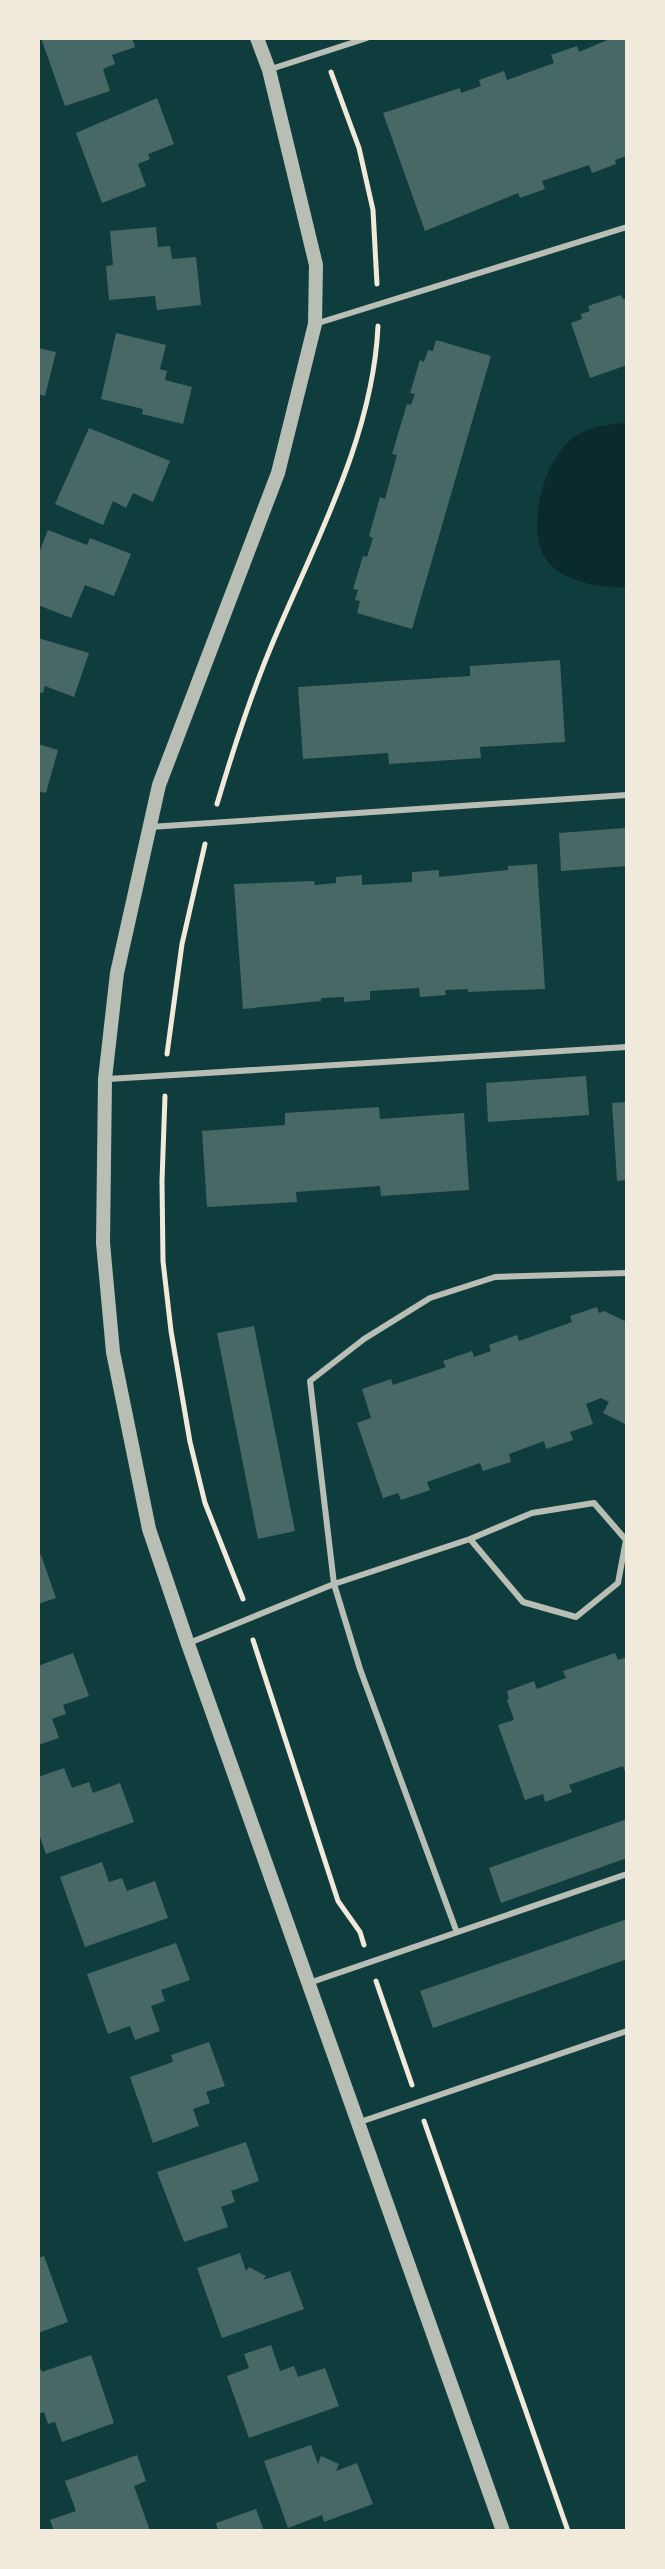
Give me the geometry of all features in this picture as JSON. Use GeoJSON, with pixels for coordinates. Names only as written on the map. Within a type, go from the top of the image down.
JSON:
{"type":"FeatureCollection","features":[{"type":"Feature","properties":{"kind":"street"},"geometry":{"type":"LineString","coordinates":[[257,38],[269,70],[316,265],[315,324],[278,473],[159,785],[117,973],[105,1079],[103,1243],[113,1352],[149,1529],[356,2123],[503,2531]]}},
{"type":"Feature","properties":{"kind":"lane"},"geometry":{"type":"LineString","coordinates":[[269,70],[367,38]]}},
{"type":"Feature","properties":{"kind":"lane"},"geometry":{"type":"LineString","coordinates":[[315,324],[627,227]]}},
{"type":"Feature","properties":{"kind":"lane"},"geometry":{"type":"LineString","coordinates":[[150,827],[627,795]]}},
{"type":"Feature","properties":{"kind":"lane"},"geometry":{"type":"LineString","coordinates":[[105,1079],[627,1047]]}},
{"type":"Feature","properties":{"kind":"lane"},"geometry":{"type":"LineString","coordinates":[[456,1930],[360,1669],[334,1584],[310,1381],[364,1339],[430,1298],[495,1277],[627,1273]]}},
{"type":"Feature","properties":{"kind":"lane"},"geometry":{"type":"LineString","coordinates":[[188,1644],[334,1584],[470,1539],[532,1513],[594,1503],[626,1540],[618,1583],[576,1617],[523,1602],[470,1539]]}},
{"type":"Feature","properties":{"kind":"lane"},"geometry":{"type":"LineString","coordinates":[[307,1983],[627,1874]]}},
{"type":"Feature","properties":{"kind":"lane"},"geometry":{"type":"LineString","coordinates":[[356,2123],[627,2031]]}},
{"type":"Feature","properties":{"kind":"path"},"geometry":{"type":"LineString","coordinates":[[324,52],[359,148],[373,210],[378,330],[357,437],[271,647],[211,823],[182,944],[167,1047],[162,1181],[163,1245],[171,1331],[190,1442],[205,1503],[243,1599],[258,1661],[338,1901],[360,1932],[568,2531]]}},
{"type":"Feature","properties":{"kind":"water"},"geometry":{"type":"Polygon","coordinates":[[[627,423],[627,587],[581,582],[559,572],[544,556],[537,525],[542,489],[557,456],[567,443],[590,429],[627,423]]]}},
{"type":"Feature","properties":{"kind":"building"},"geometry":{"type":"Polygon","coordinates":[[[41,38],[132,38],[135,47],[112,55],[115,64],[103,69],[110,91],[65,106],[41,38]]]}},
{"type":"Feature","properties":{"kind":"building"},"geometry":{"type":"Polygon","coordinates":[[[612,38],[627,38],[627,156],[592,173],[589,165],[542,181],[545,189],[520,198],[518,193],[425,231],[383,113],[460,88],[461,93],[481,86],[479,80],[504,71],[507,80],[554,63],[551,55],[577,46],[579,52],[612,38]]]}},
{"type":"Feature","properties":{"kind":"building"},"geometry":{"type":"Polygon","coordinates":[[[157,98],[174,144],[148,154],[150,159],[138,164],[146,186],[102,203],[76,133],[157,98]]]}},
{"type":"Feature","properties":{"kind":"building"},"geometry":{"type":"Polygon","coordinates":[[[156,227],[158,247],[170,246],[172,259],[196,257],[201,305],[157,310],[155,296],[109,300],[106,266],[113,265],[110,231],[156,227]]]}},
{"type":"Feature","properties":{"kind":"building"},"geometry":{"type":"Polygon","coordinates":[[[621,295],[623,299],[627,298],[627,365],[590,378],[571,323],[582,319],[581,314],[590,311],[588,306],[621,295]]]}},
{"type":"Feature","properties":{"kind":"building"},"geometry":{"type":"Polygon","coordinates":[[[116,333],[166,345],[160,369],[167,371],[165,380],[192,387],[183,424],[142,414],[143,409],[101,399],[116,333]]]}},
{"type":"Feature","properties":{"kind":"building"},"geometry":{"type":"Polygon","coordinates":[[[436,340],[491,356],[412,629],[357,613],[360,601],[355,600],[358,590],[353,589],[363,556],[367,557],[373,538],[369,536],[380,497],[385,499],[397,455],[392,454],[407,404],[411,405],[415,394],[410,393],[420,360],[424,362],[428,350],[433,351],[436,340]]]}},
{"type":"Feature","properties":{"kind":"building"},"geometry":{"type":"Polygon","coordinates":[[[38,348],[56,352],[45,396],[38,394],[38,348]]]}},
{"type":"Feature","properties":{"kind":"building"},"geometry":{"type":"Polygon","coordinates":[[[89,428],[170,461],[153,502],[133,493],[126,508],[113,501],[103,525],[55,504],[89,428]]]}},
{"type":"Feature","properties":{"kind":"building"},"geometry":{"type":"Polygon","coordinates":[[[48,530],[87,545],[90,538],[131,554],[114,596],[85,585],[71,618],[38,605],[38,555],[48,530]]]}},
{"type":"Feature","properties":{"kind":"building"},"geometry":{"type":"Polygon","coordinates":[[[38,638],[89,653],[74,697],[45,686],[43,693],[38,692],[38,638]]]}},
{"type":"Feature","properties":{"kind":"building"},"geometry":{"type":"Polygon","coordinates":[[[560,660],[565,742],[480,747],[481,758],[389,764],[388,753],[303,759],[298,687],[470,676],[470,666],[560,660]]]}},
{"type":"Feature","properties":{"kind":"building"},"geometry":{"type":"Polygon","coordinates":[[[38,744],[58,750],[46,793],[38,791],[38,744]]]}},
{"type":"Feature","properties":{"kind":"building"},"geometry":{"type":"Polygon","coordinates":[[[625,828],[627,866],[561,871],[559,833],[625,828]]]}},
{"type":"Feature","properties":{"kind":"building"},"geometry":{"type":"Polygon","coordinates":[[[537,864],[545,989],[445,990],[446,995],[420,997],[419,988],[370,991],[370,1000],[344,1002],[344,997],[321,998],[321,1001],[243,1009],[234,884],[314,881],[315,885],[336,883],[336,877],[362,875],[362,885],[412,882],[412,872],[439,870],[439,877],[537,864]]]}},
{"type":"Feature","properties":{"kind":"building"},"geometry":{"type":"Polygon","coordinates":[[[586,1076],[589,1115],[488,1122],[486,1083],[586,1076]]]}},
{"type":"Feature","properties":{"kind":"building"},"geometry":{"type":"Polygon","coordinates":[[[627,1102],[627,1180],[617,1181],[612,1103],[627,1102]]]}},
{"type":"Feature","properties":{"kind":"building"},"geometry":{"type":"Polygon","coordinates":[[[379,1107],[380,1119],[464,1113],[469,1190],[381,1196],[380,1186],[296,1192],[297,1202],[207,1207],[202,1131],[285,1125],[285,1113],[379,1107]]]}},
{"type":"Feature","properties":{"kind":"building"},"geometry":{"type":"Polygon","coordinates":[[[597,1307],[599,1313],[604,1311],[627,1322],[627,1425],[603,1413],[609,1402],[601,1398],[586,1404],[593,1424],[570,1432],[573,1440],[546,1449],[544,1441],[509,1454],[511,1462],[483,1471],[480,1463],[427,1482],[430,1490],[401,1500],[398,1493],[383,1498],[357,1423],[371,1418],[362,1389],[391,1379],[393,1385],[446,1367],[443,1361],[472,1351],[474,1357],[491,1351],[489,1345],[517,1335],[519,1341],[572,1322],[570,1316],[597,1307]]]}},
{"type":"Feature","properties":{"kind":"building"},"geometry":{"type":"Polygon","coordinates":[[[254,1326],[295,1531],[258,1539],[217,1333],[254,1326]]]}},
{"type":"Feature","properties":{"kind":"building"},"geometry":{"type":"Polygon","coordinates":[[[41,1555],[56,1598],[38,1604],[38,1556],[41,1555]]]}},
{"type":"Feature","properties":{"kind":"building"},"geometry":{"type":"Polygon","coordinates":[[[73,1653],[89,1696],[63,1705],[66,1714],[52,1719],[59,1738],[38,1745],[38,1666],[73,1653]]]}},
{"type":"Feature","properties":{"kind":"building"},"geometry":{"type":"Polygon","coordinates":[[[615,1653],[618,1660],[627,1657],[627,1777],[623,1766],[569,1785],[572,1792],[545,1802],[543,1794],[525,1800],[498,1725],[514,1720],[507,1691],[534,1681],[537,1689],[566,1678],[563,1671],[615,1653]]]}},
{"type":"Feature","properties":{"kind":"building"},"geometry":{"type":"Polygon","coordinates":[[[64,1768],[72,1788],[89,1782],[93,1793],[120,1783],[134,1822],[46,1854],[38,1831],[38,1777],[64,1768]]]}},
{"type":"Feature","properties":{"kind":"building"},"geometry":{"type":"Polygon","coordinates":[[[627,1819],[627,1858],[501,1903],[489,1868],[627,1819]]]}},
{"type":"Feature","properties":{"kind":"building"},"geometry":{"type":"Polygon","coordinates":[[[102,1862],[109,1882],[122,1878],[127,1891],[155,1881],[168,1918],[85,1947],[60,1877],[102,1862]]]}},
{"type":"Feature","properties":{"kind":"building"},"geometry":{"type":"Polygon","coordinates":[[[627,1919],[627,1959],[433,2028],[420,1991],[627,1919]]]}},
{"type":"Feature","properties":{"kind":"building"},"geometry":{"type":"Polygon","coordinates":[[[176,1943],[190,1980],[161,1990],[165,2001],[151,2006],[160,2031],[135,2040],[130,2026],[108,2034],[87,1974],[176,1943]]]}},
{"type":"Feature","properties":{"kind":"building"},"geometry":{"type":"Polygon","coordinates":[[[209,2042],[225,2086],[206,2092],[210,2103],[193,2109],[199,2126],[153,2143],[130,2077],[173,2062],[171,2055],[209,2042]]]}},
{"type":"Feature","properties":{"kind":"building"},"geometry":{"type":"Polygon","coordinates":[[[246,2142],[259,2181],[231,2191],[235,2202],[221,2207],[228,2227],[184,2242],[157,2172],[246,2142]]]}},
{"type":"Feature","properties":{"kind":"building"},"geometry":{"type":"Polygon","coordinates":[[[240,2253],[246,2271],[249,2267],[266,2276],[263,2280],[290,2271],[304,2309],[222,2338],[197,2268],[240,2253]]]}},
{"type":"Feature","properties":{"kind":"building"},"geometry":{"type":"Polygon","coordinates":[[[44,2256],[68,2322],[38,2333],[38,2258],[44,2256]]]}},
{"type":"Feature","properties":{"kind":"building"},"geometry":{"type":"Polygon","coordinates":[[[271,2345],[280,2371],[294,2366],[298,2377],[325,2368],[339,2406],[249,2438],[227,2376],[249,2368],[244,2354],[271,2345]]]}},
{"type":"Feature","properties":{"kind":"building"},"geometry":{"type":"Polygon","coordinates":[[[91,2355],[114,2423],[62,2442],[55,2422],[48,2424],[44,2412],[38,2414],[38,2370],[42,2372],[91,2355]]]}},
{"type":"Feature","properties":{"kind":"building"},"geometry":{"type":"Polygon","coordinates":[[[311,2445],[318,2464],[321,2456],[339,2464],[336,2471],[357,2463],[373,2504],[324,2522],[322,2515],[288,2528],[264,2461],[311,2445]]]}},
{"type":"Feature","properties":{"kind":"building"},"geometry":{"type":"Polygon","coordinates":[[[137,2455],[146,2481],[134,2486],[150,2531],[54,2531],[50,2520],[76,2511],[65,2481],[137,2455]]]}},
{"type":"Feature","properties":{"kind":"building"},"geometry":{"type":"Polygon","coordinates":[[[256,2509],[264,2531],[218,2531],[216,2523],[256,2509]]]}}]}
